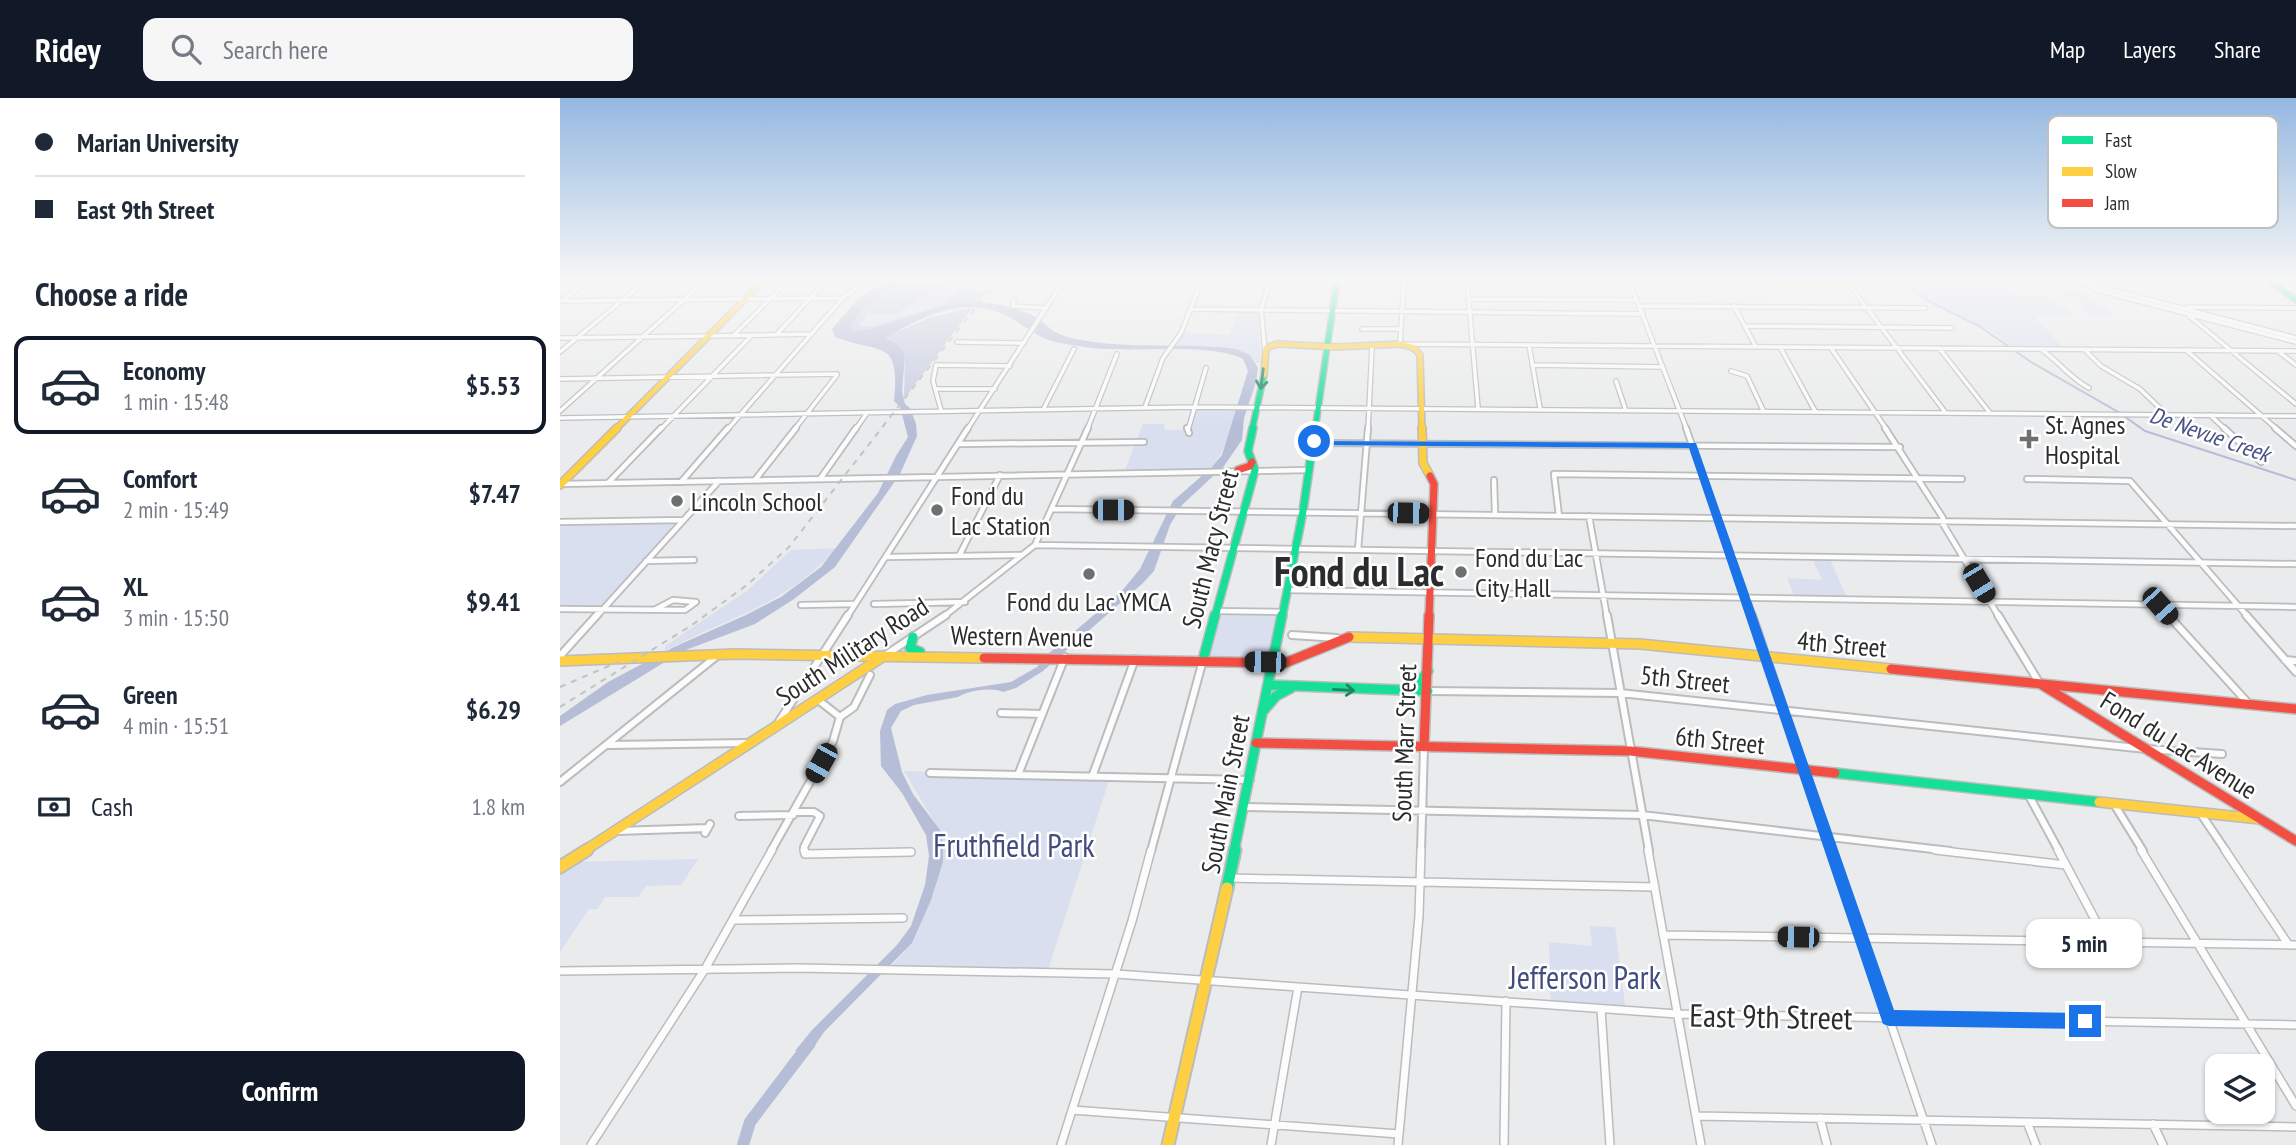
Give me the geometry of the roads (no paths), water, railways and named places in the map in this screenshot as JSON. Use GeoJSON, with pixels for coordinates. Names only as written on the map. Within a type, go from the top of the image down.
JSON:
{"type":"FeatureCollection","features":[{"type":"Feature","properties":{"kind":"main road"},"geometry":{"type":"LineString","coordinates":[[560,484],[716,329]]}},
{"type":"Feature","properties":{"kind":"main road","name":"South Main Street"},"geometry":{"type":"LineString","coordinates":[[1168,1145],[1230,878],[1303,511],[1328,329]]}},
{"type":"Feature","properties":{"kind":"main road"},"geometry":{"type":"LineString","coordinates":[[1265,351],[1267,346],[1277,344],[1325,343],[1337,347],[1400,344],[1420,349]]}},
{"type":"Feature","properties":{"kind":"main road","name":"South Marr Street"},"geometry":{"type":"LineString","coordinates":[[1420,349],[1423,463],[1434,484],[1432,592],[1424,747]]}},
{"type":"Feature","properties":{"kind":"main road","name":"South Macy Street"},"geometry":{"type":"LineString","coordinates":[[1203,660],[1254,466],[1248,451],[1263,382],[1265,351]]}},
{"type":"Feature","properties":{"kind":"main road"},"geometry":{"type":"LineString","coordinates":[[1238,470],[1254,466]]}},
{"type":"Feature","properties":{"kind":"main road"},"geometry":{"type":"LineString","coordinates":[[913,637],[909,646],[915,651],[947,656]]}},
{"type":"Feature","properties":{"kind":"main road","name":"4th Street"},"geometry":{"type":"LineString","coordinates":[[1273,662],[1299,660],[1340,638],[1611,643],[2296,709]]}},
{"type":"Feature","properties":{"kind":"main road","name":"Western Avenue"},"geometry":{"type":"LineString","coordinates":[[560,658],[821,655],[1273,662]]}},
{"type":"Feature","properties":{"kind":"main road","name":"South Military Road"},"geometry":{"type":"LineString","coordinates":[[560,867],[884,656]]}},
{"type":"Feature","properties":{"kind":"main road"},"geometry":{"type":"LineString","coordinates":[[1393,692],[1413,687],[1429,669]]}},
{"type":"Feature","properties":{"kind":"main road","name":"Fond du Lac Avenue"},"geometry":{"type":"LineString","coordinates":[[2040,684],[2296,841]]}},
{"type":"Feature","properties":{"kind":"main road","name":"5th Street"},"geometry":{"type":"LineString","coordinates":[[1268,685],[1393,692],[1428,691]]}},
{"type":"Feature","properties":{"kind":"main road"},"geometry":{"type":"LineString","coordinates":[[2068,686],[2064,693],[2072,703]]}},
{"type":"Feature","properties":{"kind":"main road"},"geometry":{"type":"LineString","coordinates":[[1262,713],[1276,696],[1294,687]]}},
{"type":"Feature","properties":{"kind":"main road","name":"6th Street"},"geometry":{"type":"LineString","coordinates":[[1256,743],[1630,751],[2260,819]]}},
{"type":"Feature","properties":{"kind":"street"},"geometry":{"type":"LineString","coordinates":[[560,352],[588,329]]}},
{"type":"Feature","properties":{"kind":"street"},"geometry":{"type":"LineString","coordinates":[[560,411],[652,329]]}},
{"type":"Feature","properties":{"kind":"street"},"geometry":{"type":"LineString","coordinates":[[733,336],[740,329]]}},
{"type":"Feature","properties":{"kind":"street"},"geometry":{"type":"LineString","coordinates":[[776,335],[782,329]]}},
{"type":"Feature","properties":{"kind":"street"},"geometry":{"type":"LineString","coordinates":[[681,482],[816,329]]}},
{"type":"Feature","properties":{"kind":"street"},"geometry":{"type":"LineString","coordinates":[[776,725],[1033,329]]}},
{"type":"Feature","properties":{"kind":"street"},"geometry":{"type":"LineString","coordinates":[[1145,407],[1166,352],[1183,329]]}},
{"type":"Feature","properties":{"kind":"street"},"geometry":{"type":"LineString","coordinates":[[1262,329],[1265,351]]}},
{"type":"Feature","properties":{"kind":"street"},"geometry":{"type":"LineString","coordinates":[[1362,329],[1401,329],[1400,344]]}},
{"type":"Feature","properties":{"kind":"street"},"geometry":{"type":"LineString","coordinates":[[1471,329],[1478,408]]}},
{"type":"Feature","properties":{"kind":"street"},"geometry":{"type":"LineString","coordinates":[[1649,329],[1720,519],[1932,1145]]}},
{"type":"Feature","properties":{"kind":"street"},"geometry":{"type":"LineString","coordinates":[[1746,329],[1756,347]]}},
{"type":"Feature","properties":{"kind":"street"},"geometry":{"type":"LineString","coordinates":[[1882,329],[1945,412]]}},
{"type":"Feature","properties":{"kind":"street"},"geometry":{"type":"LineString","coordinates":[[2205,329],[2296,404]]}},
{"type":"Feature","properties":{"kind":"street"},"geometry":{"type":"LineString","coordinates":[[2249,329],[2296,340]]}},
{"type":"Feature","properties":{"kind":"street"},"geometry":{"type":"LineString","coordinates":[[2256,329],[2296,340]]}},
{"type":"Feature","properties":{"kind":"street"},"geometry":{"type":"LineString","coordinates":[[560,338],[811,334]]}},
{"type":"Feature","properties":{"kind":"street"},"geometry":{"type":"LineString","coordinates":[[608,483],[752,335]]}},
{"type":"Feature","properties":{"kind":"street"},"geometry":{"type":"LineString","coordinates":[[1263,339],[1277,344]]}},
{"type":"Feature","properties":{"kind":"street"},"geometry":{"type":"LineString","coordinates":[[957,342],[1024,343]]}},
{"type":"Feature","properties":{"kind":"street"},"geometry":{"type":"LineString","coordinates":[[1358,550],[1368,443],[1372,345]]}},
{"type":"Feature","properties":{"kind":"street"},"geometry":{"type":"LineString","coordinates":[[1529,345],[1540,408]]}},
{"type":"Feature","properties":{"kind":"street"},"geometry":{"type":"LineString","coordinates":[[1420,349],[1529,345],[2296,352]]}},
{"type":"Feature","properties":{"kind":"street"},"geometry":{"type":"LineString","coordinates":[[1780,347],[1815,411]]}},
{"type":"Feature","properties":{"kind":"street"},"geometry":{"type":"LineString","coordinates":[[1831,348],[1920,479],[1964,559],[2040,684]]}},
{"type":"Feature","properties":{"kind":"street"},"geometry":{"type":"LineString","coordinates":[[1939,348],[1990,413]]}},
{"type":"Feature","properties":{"kind":"street"},"geometry":{"type":"LineString","coordinates":[[1044,408],[1074,349]]}},
{"type":"Feature","properties":{"kind":"street"},"geometry":{"type":"LineString","coordinates":[[2041,349],[2063,365],[2077,382],[2089,388]]}},
{"type":"Feature","properties":{"kind":"street"},"geometry":{"type":"LineString","coordinates":[[2084,349],[2101,366],[2140,389],[2167,415]]}},
{"type":"Feature","properties":{"kind":"street"},"geometry":{"type":"LineString","coordinates":[[2186,350],[2296,446]]}},
{"type":"Feature","properties":{"kind":"street"},"geometry":{"type":"LineString","coordinates":[[2278,351],[2296,365]]}},
{"type":"Feature","properties":{"kind":"street","name":"South Military Road"},"geometry":{"type":"LineString","coordinates":[[884,656],[965,602],[1035,545],[1082,443],[1117,354]]}},
{"type":"Feature","properties":{"kind":"street"},"geometry":{"type":"LineString","coordinates":[[942,410],[933,386],[936,365],[1010,366]]}},
{"type":"Feature","properties":{"kind":"street"},"geometry":{"type":"LineString","coordinates":[[1532,365],[1663,367]]}},
{"type":"Feature","properties":{"kind":"street"},"geometry":{"type":"LineString","coordinates":[[1189,433],[1187,426],[1206,368]]}},
{"type":"Feature","properties":{"kind":"street"},"geometry":{"type":"LineString","coordinates":[[1731,371],[1747,376],[1763,410]]}},
{"type":"Feature","properties":{"kind":"street"},"geometry":{"type":"LineString","coordinates":[[560,379],[837,374]]}},
{"type":"Feature","properties":{"kind":"street"},"geometry":{"type":"LineString","coordinates":[[755,480],[837,374]]}},
{"type":"Feature","properties":{"kind":"street"},"geometry":{"type":"LineString","coordinates":[[1616,381],[1625,408]]}},
{"type":"Feature","properties":{"kind":"street"},"geometry":{"type":"LineString","coordinates":[[936,389],[995,389]]}},
{"type":"Feature","properties":{"kind":"street"},"geometry":{"type":"LineString","coordinates":[[560,418],[1097,407],[1625,408],[2296,416]]}},
{"type":"Feature","properties":{"kind":"street"},"geometry":{"type":"LineString","coordinates":[[820,479],[867,413]]}},
{"type":"Feature","properties":{"kind":"street"},"geometry":{"type":"LineString","coordinates":[[2210,415],[2260,462]]}},
{"type":"Feature","properties":{"kind":"street"},"geometry":{"type":"LineString","coordinates":[[959,444],[1144,442]]}},
{"type":"Feature","properties":{"kind":"street"},"geometry":{"type":"LineString","coordinates":[[1314,443],[1900,447]]}},
{"type":"Feature","properties":{"kind":"street"},"geometry":{"type":"LineString","coordinates":[[1254,466],[1310,470]]}},
{"type":"Feature","properties":{"kind":"street"},"geometry":{"type":"LineString","coordinates":[[560,484],[1238,470]]}},
{"type":"Feature","properties":{"kind":"street"},"geometry":{"type":"LineString","coordinates":[[1559,516],[1554,474],[1962,479]]}},
{"type":"Feature","properties":{"kind":"street"},"geometry":{"type":"LineString","coordinates":[[959,556],[1003,475]]}},
{"type":"Feature","properties":{"kind":"street"},"geometry":{"type":"LineString","coordinates":[[2027,479],[2130,481],[2296,672]]}},
{"type":"Feature","properties":{"kind":"street"},"geometry":{"type":"LineString","coordinates":[[1494,480],[1495,514]]}},
{"type":"Feature","properties":{"kind":"street"},"geometry":{"type":"LineString","coordinates":[[560,658],[719,481]]}},
{"type":"Feature","properties":{"kind":"street"},"geometry":{"type":"LineString","coordinates":[[1052,509],[2296,526]]}},
{"type":"Feature","properties":{"kind":"street"},"geometry":{"type":"LineString","coordinates":[[1589,516],[1701,1145]]}},
{"type":"Feature","properties":{"kind":"street"},"geometry":{"type":"LineString","coordinates":[[560,522],[683,520]]}},
{"type":"Feature","properties":{"kind":"street"},"geometry":{"type":"LineString","coordinates":[[1035,545],[2296,564]]}},
{"type":"Feature","properties":{"kind":"street"},"geometry":{"type":"LineString","coordinates":[[885,557],[1023,555]]}},
{"type":"Feature","properties":{"kind":"street"},"geometry":{"type":"LineString","coordinates":[[646,561],[694,560]]}},
{"type":"Feature","properties":{"kind":"street"},"geometry":{"type":"LineString","coordinates":[[1287,590],[2296,607]]}},
{"type":"Feature","properties":{"kind":"street"},"geometry":{"type":"LineString","coordinates":[[560,609],[603,608],[656,610],[688,609],[696,602],[673,600],[656,610]]}},
{"type":"Feature","properties":{"kind":"street"},"geometry":{"type":"LineString","coordinates":[[874,604],[965,602]]}},
{"type":"Feature","properties":{"kind":"street"},"geometry":{"type":"LineString","coordinates":[[801,605],[854,604]]}},
{"type":"Feature","properties":{"kind":"street"},"geometry":{"type":"LineString","coordinates":[[2160,606],[2248,703]]}},
{"type":"Feature","properties":{"kind":"street"},"geometry":{"type":"LineString","coordinates":[[1216,611],[1283,612]]}},
{"type":"Feature","properties":{"kind":"street","name":"4th Street"},"geometry":{"type":"LineString","coordinates":[[1292,635],[1340,638]]}},
{"type":"Feature","properties":{"kind":"street"},"geometry":{"type":"LineString","coordinates":[[560,782],[718,655]]}},
{"type":"Feature","properties":{"kind":"street"},"geometry":{"type":"LineString","coordinates":[[1018,775],[1062,657]]}},
{"type":"Feature","properties":{"kind":"street"},"geometry":{"type":"LineString","coordinates":[[1092,777],[1135,659]]}},
{"type":"Feature","properties":{"kind":"street"},"geometry":{"type":"LineString","coordinates":[[1061,1145],[1116,974],[1203,660]]}},
{"type":"Feature","properties":{"kind":"street"},"geometry":{"type":"LineString","coordinates":[[2285,660],[2296,661]]}},
{"type":"Feature","properties":{"kind":"street"},"geometry":{"type":"LineString","coordinates":[[591,1145],[705,969],[837,734],[840,717],[854,706],[870,675]]}},
{"type":"Feature","properties":{"kind":"street","name":"5th Street"},"geometry":{"type":"LineString","coordinates":[[1428,691],[1620,693],[2146,749],[2222,754]]}},
{"type":"Feature","properties":{"kind":"street"},"geometry":{"type":"LineString","coordinates":[[817,699],[840,717]]}},
{"type":"Feature","properties":{"kind":"street"},"geometry":{"type":"LineString","coordinates":[[1001,713],[1042,714]]}},
{"type":"Feature","properties":{"kind":"street"},"geometry":{"type":"LineString","coordinates":[[607,745],[749,743]]}},
{"type":"Feature","properties":{"kind":"street","name":"South Marr Street"},"geometry":{"type":"LineString","coordinates":[[1398,1145],[1420,882],[1424,747]]}},
{"type":"Feature","properties":{"kind":"street"},"geometry":{"type":"LineString","coordinates":[[930,773],[1250,780]]}},
{"type":"Feature","properties":{"kind":"street"},"geometry":{"type":"LineString","coordinates":[[2028,794],[2107,942]]}},
{"type":"Feature","properties":{"kind":"street"},"geometry":{"type":"LineString","coordinates":[[2114,804],[2296,1106]]}},
{"type":"Feature","properties":{"kind":"street"},"geometry":{"type":"LineString","coordinates":[[1245,807],[1642,816],[2066,865]]}},
{"type":"Feature","properties":{"kind":"street"},"geometry":{"type":"LineString","coordinates":[[739,815],[814,812],[820,816],[804,847],[805,854],[911,852]]}},
{"type":"Feature","properties":{"kind":"street"},"geometry":{"type":"LineString","coordinates":[[2201,814],[2292,945]]}},
{"type":"Feature","properties":{"kind":"street"},"geometry":{"type":"LineString","coordinates":[[617,831],[708,828]]}},
{"type":"Feature","properties":{"kind":"street"},"geometry":{"type":"LineString","coordinates":[[1230,878],[1655,887]]}},
{"type":"Feature","properties":{"kind":"street"},"geometry":{"type":"LineString","coordinates":[[733,920],[903,918]]}},
{"type":"Feature","properties":{"kind":"street"},"geometry":{"type":"LineString","coordinates":[[1663,935],[2292,945]]}},
{"type":"Feature","properties":{"kind":"street"},"geometry":{"type":"LineString","coordinates":[[560,971],[872,969],[1116,974],[1206,980]]}},
{"type":"Feature","properties":{"kind":"street","name":"East 9th Street"},"geometry":{"type":"LineString","coordinates":[[1206,980],[1677,1014],[2296,1024]]}},
{"type":"Feature","properties":{"kind":"street"},"geometry":{"type":"LineString","coordinates":[[1271,1145],[1298,987]]}},
{"type":"Feature","properties":{"kind":"street"},"geometry":{"type":"LineString","coordinates":[[1504,1145],[1506,1001]]}},
{"type":"Feature","properties":{"kind":"street"},"geometry":{"type":"LineString","coordinates":[[1601,1009],[1610,1145]]}},
{"type":"Feature","properties":{"kind":"street"},"geometry":{"type":"LineString","coordinates":[[1072,1110],[1399,1134]]}},
{"type":"Feature","properties":{"kind":"street"},"geometry":{"type":"LineString","coordinates":[[1696,1116],[2296,1127]]}},
{"type":"Feature","properties":{"kind":"street"},"geometry":{"type":"LineString","coordinates":[[1820,1118],[1827,1145]]}},
{"type":"Feature","properties":{"kind":"street"},"geometry":{"type":"LineString","coordinates":[[2026,1122],[2036,1145]]}},
{"type":"Feature","properties":{"kind":"street"},"geometry":{"type":"LineString","coordinates":[[2153,1124],[2163,1145]]}},
{"type":"Feature","properties":{"kind":"waterway","name":"De Nevue Creek"},"geometry":{"type":"LineString","coordinates":[[1983,329],[2031,362],[2120,413]]}},
{"type":"Feature","properties":{"kind":"waterway"},"geometry":{"type":"LineString","coordinates":[[2253,329],[2296,340]]}},
{"type":"Feature","properties":{"kind":"waterway","name":"De Nevue Creek"},"geometry":{"type":"LineString","coordinates":[[2124,416],[2145,431],[2296,480]]}},
{"type":"Feature","properties":{"kind":"waterway"},"geometry":{"type":"LineString","coordinates":[[743,1145],[750,1122],[810,1043]]}},
{"type":"Feature","properties":{"kind":"railway"},"geometry":{"type":"LineString","coordinates":[[560,707],[692,625],[747,585],[789,547],[959,329]]}},
{"type":"Feature","properties":{"kind":"railway"},"geometry":{"type":"LineString","coordinates":[[560,687],[618,662]]}},
{"type":"Feature","properties":{"kind":"place","name":"St. Agnes Hospital"},"geometry":{"type":"Point","coordinates":[2029,439]}},
{"type":"Feature","properties":{"kind":"place","name":"Lincoln School"},"geometry":{"type":"Point","coordinates":[677,501]}},
{"type":"Feature","properties":{"kind":"place","name":"Fond du Lac Station"},"geometry":{"type":"Point","coordinates":[937,510]}},
{"type":"Feature","properties":{"kind":"place","name":"Fond du Lac City Hall"},"geometry":{"type":"Point","coordinates":[1461,572]}},
{"type":"Feature","properties":{"kind":"place","name":"Fond du Lac YMCA"},"geometry":{"type":"Point","coordinates":[1089,574]}},
{"type":"Feature","properties":{"kind":"district","name":"Fond du Lac"},"geometry":{"type":"Point","coordinates":[1359,571]}},
{"type":"Feature","properties":{"kind":"park label","name":"Fruthfield Park"},"geometry":{"type":"Point","coordinates":[1014,845]}},
{"type":"Feature","properties":{"kind":"park label","name":"Jefferson Park"},"geometry":{"type":"Point","coordinates":[1585,977]}}]}
